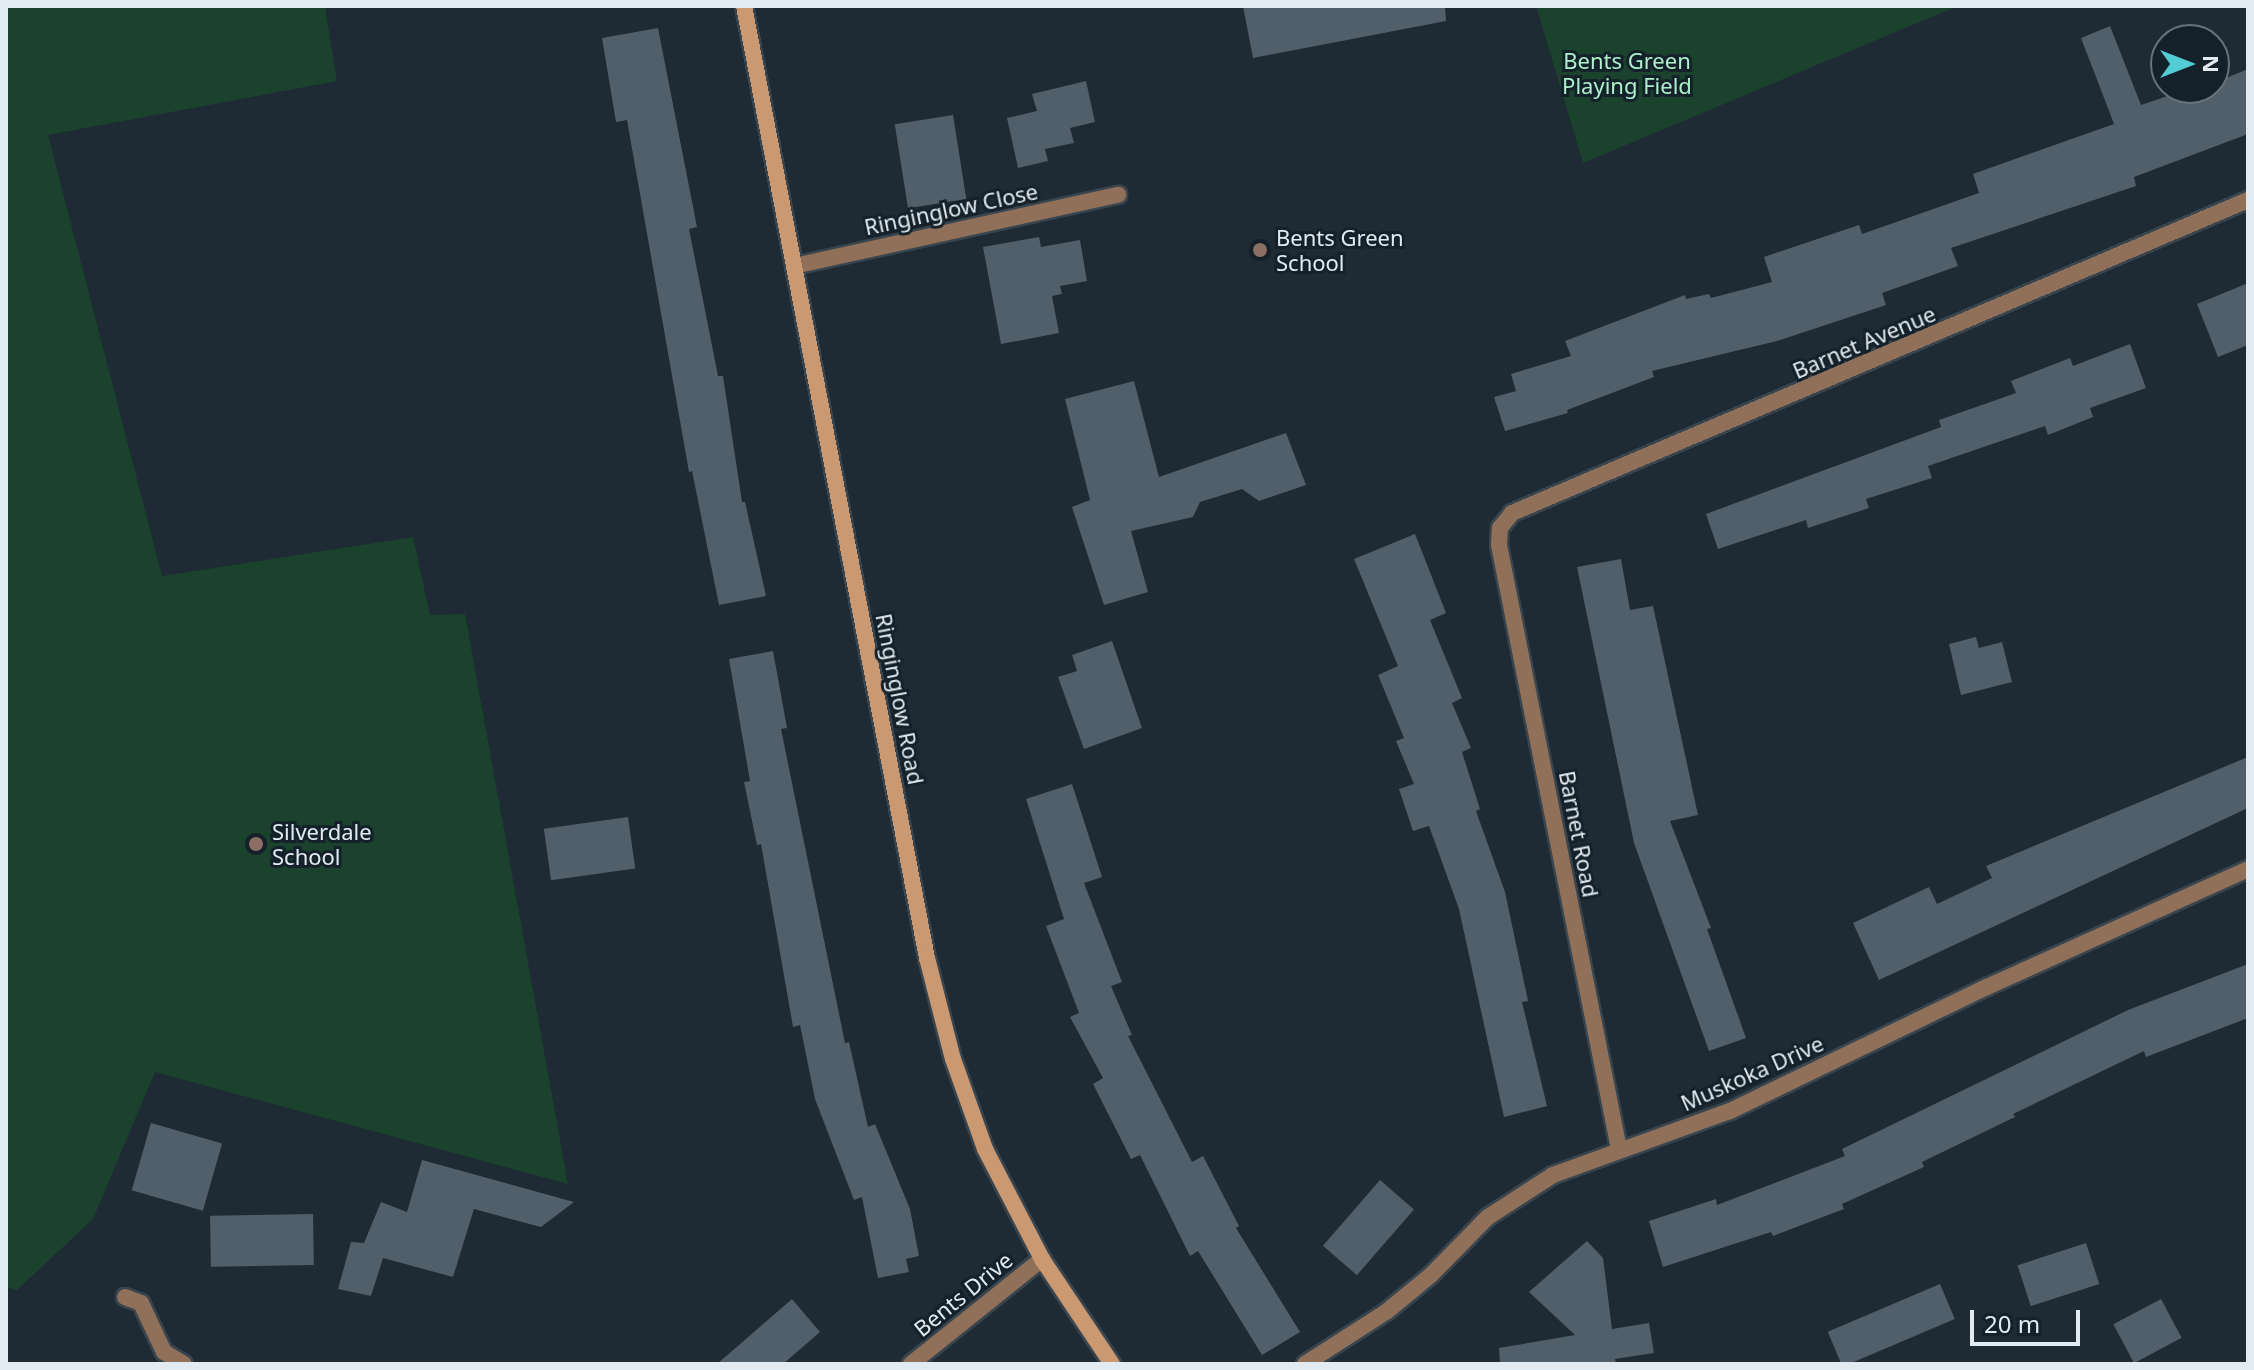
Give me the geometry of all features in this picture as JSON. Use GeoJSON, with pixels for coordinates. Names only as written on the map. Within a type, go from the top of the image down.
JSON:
{"type":"FeatureCollection","features":[{"type":"Feature","properties":{"kind":"street","name":"Ringinglow Road"},"geometry":{"type":"LineString","coordinates":[[744,6],[927,958],[953,1059],[985,1149],[1042,1259],[1112,1364]]}},
{"type":"Feature","properties":{"kind":"street","name":"Ringinglow Close"},"geometry":{"type":"LineString","coordinates":[[794,266],[1118,195]]}},
{"type":"Feature","properties":{"kind":"street","name":"Barnet Avenue"},"geometry":{"type":"LineString","coordinates":[[1500,528],[1512,513],[2248,200]]}},
{"type":"Feature","properties":{"kind":"street","name":"Barnet Road"},"geometry":{"type":"LineString","coordinates":[[1500,528],[1499,545],[1619,1149]]}},
{"type":"Feature","properties":{"kind":"street","name":"Muskoka Drive"},"geometry":{"type":"LineString","coordinates":[[1305,1364],[1408,1294],[1488,1217],[1553,1175],[1730,1111],[1987,987],[2248,869]]}},
{"type":"Feature","properties":{"kind":"street","name":"Bents Drive"},"geometry":{"type":"LineString","coordinates":[[911,1364],[1042,1259]]}},
{"type":"Feature","properties":{"kind":"street"},"geometry":{"type":"LineString","coordinates":[[125,1297],[141,1303],[164,1352],[184,1364]]}},
{"type":"Feature","properties":{"kind":"green space","name":"Silverdale School"},"geometry":{"type":"Polygon","coordinates":[[[6,6],[325,6],[337,81],[48,135],[162,576],[413,537],[430,615],[465,614],[568,1184],[155,1072],[93,1219],[17,1290],[6,1287],[6,6]]]}},
{"type":"Feature","properties":{"kind":"green space","name":"Bents Green Playing Field"},"geometry":{"type":"Polygon","coordinates":[[[1536,6],[1958,6],[1583,163],[1536,6]]]}},
{"type":"Feature","properties":{"kind":"building"},"geometry":{"type":"Polygon","coordinates":[[[1243,6],[1445,6],[1446,21],[1253,58],[1243,6]]]}},
{"type":"Feature","properties":{"kind":"building"},"geometry":{"type":"Polygon","coordinates":[[[2110,26],[2141,105],[2150,102],[2230,104],[2230,76],[2248,69],[2248,134],[2134,177],[2136,186],[1951,248],[1958,266],[1882,293],[1886,305],[1777,341],[1652,371],[1654,377],[1567,410],[1568,413],[1505,431],[1494,397],[1516,391],[1511,374],[1571,356],[1565,341],[1685,295],[1686,299],[1709,294],[1711,298],[1772,282],[1764,257],[1859,225],[1862,234],[1979,193],[1973,174],[2114,124],[2081,38],[2110,26]]]}},
{"type":"Feature","properties":{"kind":"building"},"geometry":{"type":"Polygon","coordinates":[[[658,28],[697,227],[689,229],[718,376],[723,376],[742,502],[745,502],[766,596],[719,605],[692,471],[689,472],[627,120],[616,122],[602,38],[658,28]]]}},
{"type":"Feature","properties":{"kind":"building"},"geometry":{"type":"Polygon","coordinates":[[[1086,81],[1095,122],[1070,128],[1074,143],[1045,149],[1048,161],[1018,168],[1007,118],[1037,111],[1032,94],[1086,81]]]}},
{"type":"Feature","properties":{"kind":"building"},"geometry":{"type":"Polygon","coordinates":[[[953,115],[966,199],[908,208],[895,124],[953,115]]]}},
{"type":"Feature","properties":{"kind":"building"},"geometry":{"type":"Polygon","coordinates":[[[1039,237],[1041,247],[1080,240],[1087,281],[1060,286],[1062,294],[1052,296],[1059,333],[1001,344],[983,247],[1039,237]]]}},
{"type":"Feature","properties":{"kind":"building"},"geometry":{"type":"Polygon","coordinates":[[[2248,283],[2248,345],[2218,357],[2197,304],[2248,283]]]}},
{"type":"Feature","properties":{"kind":"building"},"geometry":{"type":"Polygon","coordinates":[[[2130,344],[2146,388],[2090,408],[2093,417],[2048,435],[2045,426],[1928,466],[1932,478],[1866,499],[1869,508],[1808,528],[1806,520],[1718,549],[1706,514],[1941,427],[1939,420],[2016,393],[2011,381],[2070,358],[2073,366],[2130,344]]]}},
{"type":"Feature","properties":{"kind":"building"},"geometry":{"type":"Polygon","coordinates":[[[1134,381],[1159,477],[1286,433],[1306,485],[1259,501],[1242,489],[1200,502],[1193,517],[1131,531],[1148,592],[1104,605],[1072,507],[1090,500],[1065,399],[1134,381]]]}},
{"type":"Feature","properties":{"kind":"building"},"geometry":{"type":"Polygon","coordinates":[[[1415,534],[1446,613],[1430,620],[1462,698],[1452,703],[1471,748],[1462,752],[1480,809],[1476,811],[1505,892],[1528,1001],[1522,1002],[1547,1106],[1504,1117],[1459,909],[1429,826],[1413,831],[1399,789],[1414,784],[1396,741],[1404,738],[1378,675],[1398,666],[1354,559],[1415,534]]]}},
{"type":"Feature","properties":{"kind":"building"},"geometry":{"type":"Polygon","coordinates":[[[1621,559],[1630,610],[1653,606],[1698,815],[1670,821],[1711,928],[1707,929],[1746,1038],[1709,1051],[1634,843],[1577,567],[1621,559]]]}},
{"type":"Feature","properties":{"kind":"building"},"geometry":{"type":"Polygon","coordinates":[[[1976,637],[1979,648],[2002,642],[2012,682],[1961,695],[1949,644],[1976,637]]]}},
{"type":"Feature","properties":{"kind":"building"},"geometry":{"type":"Polygon","coordinates":[[[1112,641],[1142,728],[1084,749],[1058,677],[1077,671],[1072,655],[1112,641]]]}},
{"type":"Feature","properties":{"kind":"building"},"geometry":{"type":"Polygon","coordinates":[[[773,651],[787,728],[781,729],[845,1043],[849,1042],[868,1127],[875,1124],[910,1209],[919,1256],[906,1259],[909,1272],[878,1278],[862,1197],[854,1200],[815,1099],[800,1025],[793,1027],[761,844],[757,845],[744,782],[750,781],[729,659],[773,651]]]}},
{"type":"Feature","properties":{"kind":"building"},"geometry":{"type":"Polygon","coordinates":[[[2248,757],[2248,808],[1879,980],[1853,923],[1929,887],[1937,904],[1992,878],[1986,866],[2248,757]]]}},
{"type":"Feature","properties":{"kind":"building"},"geometry":{"type":"Polygon","coordinates":[[[1072,784],[1102,877],[1084,883],[1122,982],[1111,986],[1132,1035],[1128,1036],[1192,1162],[1203,1156],[1239,1226],[1236,1228],[1300,1332],[1262,1355],[1198,1251],[1190,1256],[1140,1155],[1131,1159],[1093,1084],[1103,1078],[1070,1017],[1079,1013],[1046,926],[1064,919],[1026,799],[1072,784]]]}},
{"type":"Feature","properties":{"kind":"building"},"geometry":{"type":"Polygon","coordinates":[[[628,817],[635,868],[551,880],[544,829],[628,817]]]}},
{"type":"Feature","properties":{"kind":"building"},"geometry":{"type":"Polygon","coordinates":[[[2248,964],[2248,1018],[2146,1057],[2144,1051],[2013,1114],[2015,1117],[1922,1162],[1924,1167],[1842,1204],[1844,1209],[1773,1236],[1771,1232],[1663,1267],[1649,1221],[1716,1199],[1717,1205],[1845,1156],[1842,1149],[2128,1010],[2248,964]]]}},
{"type":"Feature","properties":{"kind":"building"},"geometry":{"type":"Polygon","coordinates":[[[151,1123],[222,1143],[203,1211],[132,1190],[151,1123]]]}},
{"type":"Feature","properties":{"kind":"building"},"geometry":{"type":"Polygon","coordinates":[[[422,1160],[574,1202],[541,1227],[474,1209],[453,1277],[383,1258],[371,1296],[338,1289],[351,1242],[364,1243],[381,1202],[407,1212],[422,1160]]]}},
{"type":"Feature","properties":{"kind":"building"},"geometry":{"type":"Polygon","coordinates":[[[1380,1180],[1414,1210],[1357,1275],[1323,1246],[1380,1180]]]}},
{"type":"Feature","properties":{"kind":"building"},"geometry":{"type":"Polygon","coordinates":[[[313,1214],[314,1265],[211,1267],[210,1216],[313,1214]]]}},
{"type":"Feature","properties":{"kind":"building"},"geometry":{"type":"Polygon","coordinates":[[[1587,1241],[1603,1258],[1612,1329],[1649,1323],[1654,1353],[1615,1359],[1616,1364],[1500,1364],[1499,1348],[1575,1335],[1529,1292],[1587,1241]]]}},
{"type":"Feature","properties":{"kind":"building"},"geometry":{"type":"Polygon","coordinates":[[[2086,1243],[2099,1284],[2031,1306],[2018,1265],[2086,1243]]]}},
{"type":"Feature","properties":{"kind":"building"},"geometry":{"type":"Polygon","coordinates":[[[1940,1284],[1955,1319],[1849,1364],[1841,1364],[1828,1332],[1940,1284]]]}},
{"type":"Feature","properties":{"kind":"building"},"geometry":{"type":"Polygon","coordinates":[[[792,1299],[820,1332],[783,1364],[717,1364],[792,1299]]]}},
{"type":"Feature","properties":{"kind":"building"},"geometry":{"type":"Polygon","coordinates":[[[2161,1299],[2182,1338],[2134,1363],[2113,1324],[2161,1299]]]}},
{"type":"Feature","properties":{"kind":"place","name":"Bents Green School"},"geometry":{"type":"Point","coordinates":[1260,250]}},
{"type":"Feature","properties":{"kind":"place","name":"Silverdale School"},"geometry":{"type":"Point","coordinates":[256,844]}}]}
